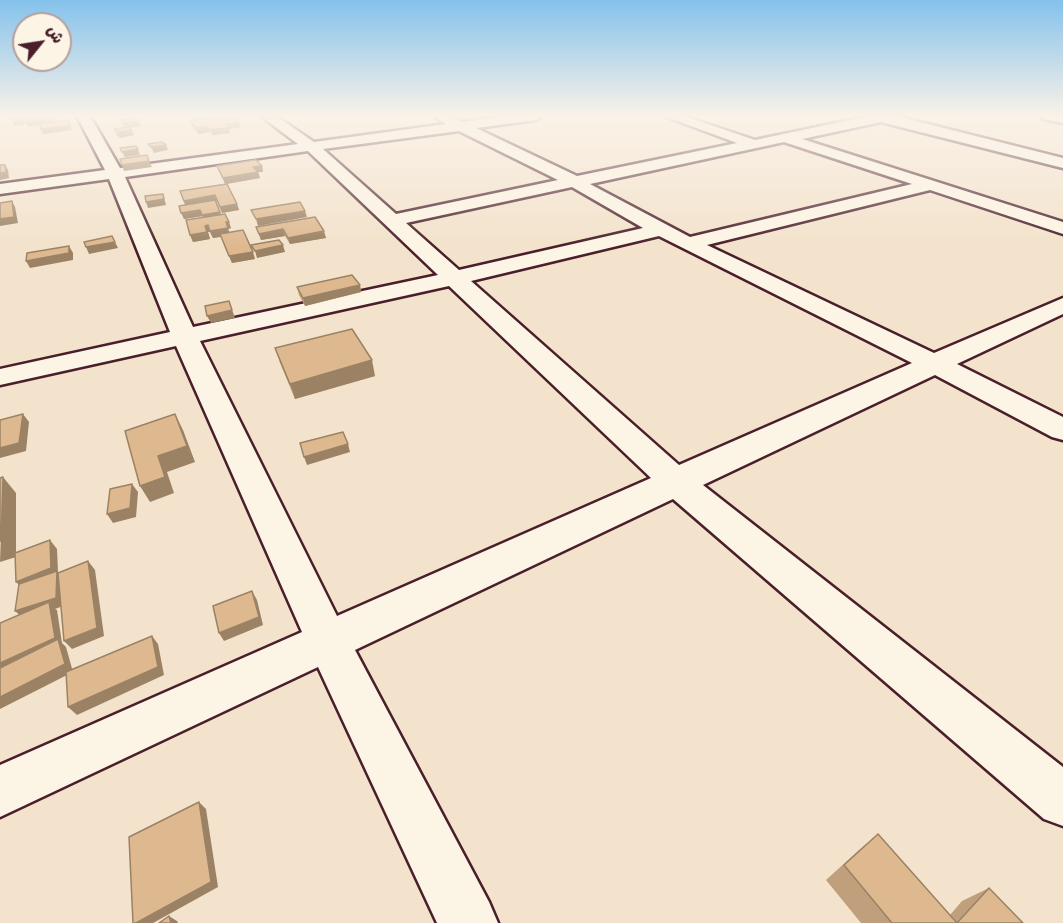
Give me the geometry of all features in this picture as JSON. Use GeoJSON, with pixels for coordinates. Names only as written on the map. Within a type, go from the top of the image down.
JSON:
{"type":"FeatureCollection","features":[{"type":"Feature","properties":{"kind":"street"},"geometry":{"type":"LineString","coordinates":[[107,159],[184,337],[328,642],[468,923]]}},
{"type":"Feature","properties":{"kind":"street"},"geometry":{"type":"LineString","coordinates":[[0,189],[221,159]]}},
{"type":"Feature","properties":{"kind":"street"},"geometry":{"type":"LineString","coordinates":[[325,159],[676,482],[1063,800]]}},
{"type":"Feature","properties":{"kind":"street"},"geometry":{"type":"LineString","coordinates":[[529,159],[662,230],[934,363],[1063,430]]}},
{"type":"Feature","properties":{"kind":"street"},"geometry":{"type":"LineString","coordinates":[[392,220],[681,159]]}},
{"type":"Feature","properties":{"kind":"street"},"geometry":{"type":"LineString","coordinates":[[850,159],[1063,228]]}},
{"type":"Feature","properties":{"kind":"street"},"geometry":{"type":"LineString","coordinates":[[1048,159],[1063,163]]}},
{"type":"Feature","properties":{"kind":"street"},"geometry":{"type":"LineString","coordinates":[[689,243],[931,185]]}},
{"type":"Feature","properties":{"kind":"street"},"geometry":{"type":"LineString","coordinates":[[0,377],[662,230]]}},
{"type":"Feature","properties":{"kind":"street"},"geometry":{"type":"LineString","coordinates":[[0,791],[1063,305]]}},
{"type":"Feature","properties":{"kind":"building"},"geometry":{"type":"Polygon","coordinates":[[[120,159],[148,159],[149,161],[122,165],[120,159]]]}},
{"type":"Feature","properties":{"kind":"building"},"geometry":{"type":"Polygon","coordinates":[[[256,160],[262,166],[253,167],[258,172],[223,178],[217,166],[256,160]]]}},
{"type":"Feature","properties":{"kind":"building"},"geometry":{"type":"Polygon","coordinates":[[[0,165],[5,165],[6,172],[0,173],[0,165]]]}},
{"type":"Feature","properties":{"kind":"building"},"geometry":{"type":"Polygon","coordinates":[[[227,184],[237,204],[220,207],[215,195],[184,201],[180,191],[227,184]]]}},
{"type":"Feature","properties":{"kind":"building"},"geometry":{"type":"Polygon","coordinates":[[[163,194],[164,199],[146,202],[145,196],[163,194]]]}},
{"type":"Feature","properties":{"kind":"building"},"geometry":{"type":"Polygon","coordinates":[[[215,200],[220,212],[202,215],[200,210],[181,213],[179,206],[215,200]]]}},
{"type":"Feature","properties":{"kind":"building"},"geometry":{"type":"Polygon","coordinates":[[[12,201],[14,217],[0,219],[0,203],[12,201]]]}},
{"type":"Feature","properties":{"kind":"building"},"geometry":{"type":"Polygon","coordinates":[[[300,202],[305,211],[256,219],[251,210],[300,202]]]}},
{"type":"Feature","properties":{"kind":"building"},"geometry":{"type":"Polygon","coordinates":[[[225,214],[229,222],[226,222],[228,228],[210,231],[208,225],[205,226],[207,232],[190,235],[186,220],[225,214]]]}},
{"type":"Feature","properties":{"kind":"building"},"geometry":{"type":"Polygon","coordinates":[[[315,217],[324,231],[288,238],[283,229],[259,234],[256,227],[315,217]]]}},
{"type":"Feature","properties":{"kind":"building"},"geometry":{"type":"Polygon","coordinates":[[[243,230],[253,252],[229,256],[220,234],[243,230]]]}},
{"type":"Feature","properties":{"kind":"building"},"geometry":{"type":"Polygon","coordinates":[[[112,236],[115,242],[86,247],[84,242],[112,236]]]}},
{"type":"Feature","properties":{"kind":"building"},"geometry":{"type":"Polygon","coordinates":[[[279,240],[283,245],[255,251],[251,245],[279,240]]]}},
{"type":"Feature","properties":{"kind":"building"},"geometry":{"type":"Polygon","coordinates":[[[69,246],[69,253],[26,261],[27,253],[69,246]]]}},
{"type":"Feature","properties":{"kind":"building"},"geometry":{"type":"Polygon","coordinates":[[[352,275],[360,285],[303,298],[297,287],[352,275]]]}},
{"type":"Feature","properties":{"kind":"building"},"geometry":{"type":"Polygon","coordinates":[[[229,301],[232,310],[207,316],[205,306],[229,301]]]}},
{"type":"Feature","properties":{"kind":"building"},"geometry":{"type":"Polygon","coordinates":[[[352,329],[372,360],[290,384],[275,348],[352,329]]]}},
{"type":"Feature","properties":{"kind":"building"},"geometry":{"type":"Polygon","coordinates":[[[23,414],[19,443],[0,448],[0,420],[23,414]]]}},
{"type":"Feature","properties":{"kind":"building"},"geometry":{"type":"Polygon","coordinates":[[[175,414],[187,446],[158,456],[165,477],[140,486],[125,431],[175,414]]]}},
{"type":"Feature","properties":{"kind":"building"},"geometry":{"type":"Polygon","coordinates":[[[343,432],[348,444],[304,457],[300,443],[343,432]]]}},
{"type":"Feature","properties":{"kind":"building"},"geometry":{"type":"Polygon","coordinates":[[[3,477],[1,541],[0,541],[0,478],[3,477]]]}},
{"type":"Feature","properties":{"kind":"building"},"geometry":{"type":"Polygon","coordinates":[[[132,484],[130,508],[107,514],[110,489],[132,484]]]}},
{"type":"Feature","properties":{"kind":"building"},"geometry":{"type":"Polygon","coordinates":[[[50,540],[51,568],[16,582],[15,553],[50,540]]]}},
{"type":"Feature","properties":{"kind":"building"},"geometry":{"type":"Polygon","coordinates":[[[88,561],[97,628],[64,641],[58,573],[88,561]]]}},
{"type":"Feature","properties":{"kind":"building"},"geometry":{"type":"Polygon","coordinates":[[[57,571],[56,598],[15,611],[19,584],[57,571]]]}},
{"type":"Feature","properties":{"kind":"building"},"geometry":{"type":"Polygon","coordinates":[[[252,591],[259,617],[219,633],[213,606],[252,591]]]}},
{"type":"Feature","properties":{"kind":"building"},"geometry":{"type":"Polygon","coordinates":[[[49,602],[55,638],[0,663],[0,623],[49,602]]]}},
{"type":"Feature","properties":{"kind":"building"},"geometry":{"type":"Polygon","coordinates":[[[152,636],[158,667],[68,707],[66,672],[152,636]]]}},
{"type":"Feature","properties":{"kind":"building"},"geometry":{"type":"Polygon","coordinates":[[[58,639],[65,664],[0,697],[0,668],[58,639]]]}},
{"type":"Feature","properties":{"kind":"building"},"geometry":{"type":"Polygon","coordinates":[[[199,802],[211,882],[133,923],[129,837],[199,802]]]}},
{"type":"Feature","properties":{"kind":"building"},"geometry":{"type":"Polygon","coordinates":[[[878,834],[957,923],[892,923],[844,865],[878,834]]]}},
{"type":"Feature","properties":{"kind":"building"},"geometry":{"type":"Polygon","coordinates":[[[989,888],[1023,923],[957,923],[989,888]]]}},
{"type":"Feature","properties":{"kind":"building"},"geometry":{"type":"Polygon","coordinates":[[[169,916],[171,923],[159,923],[169,916]]]}}]}
